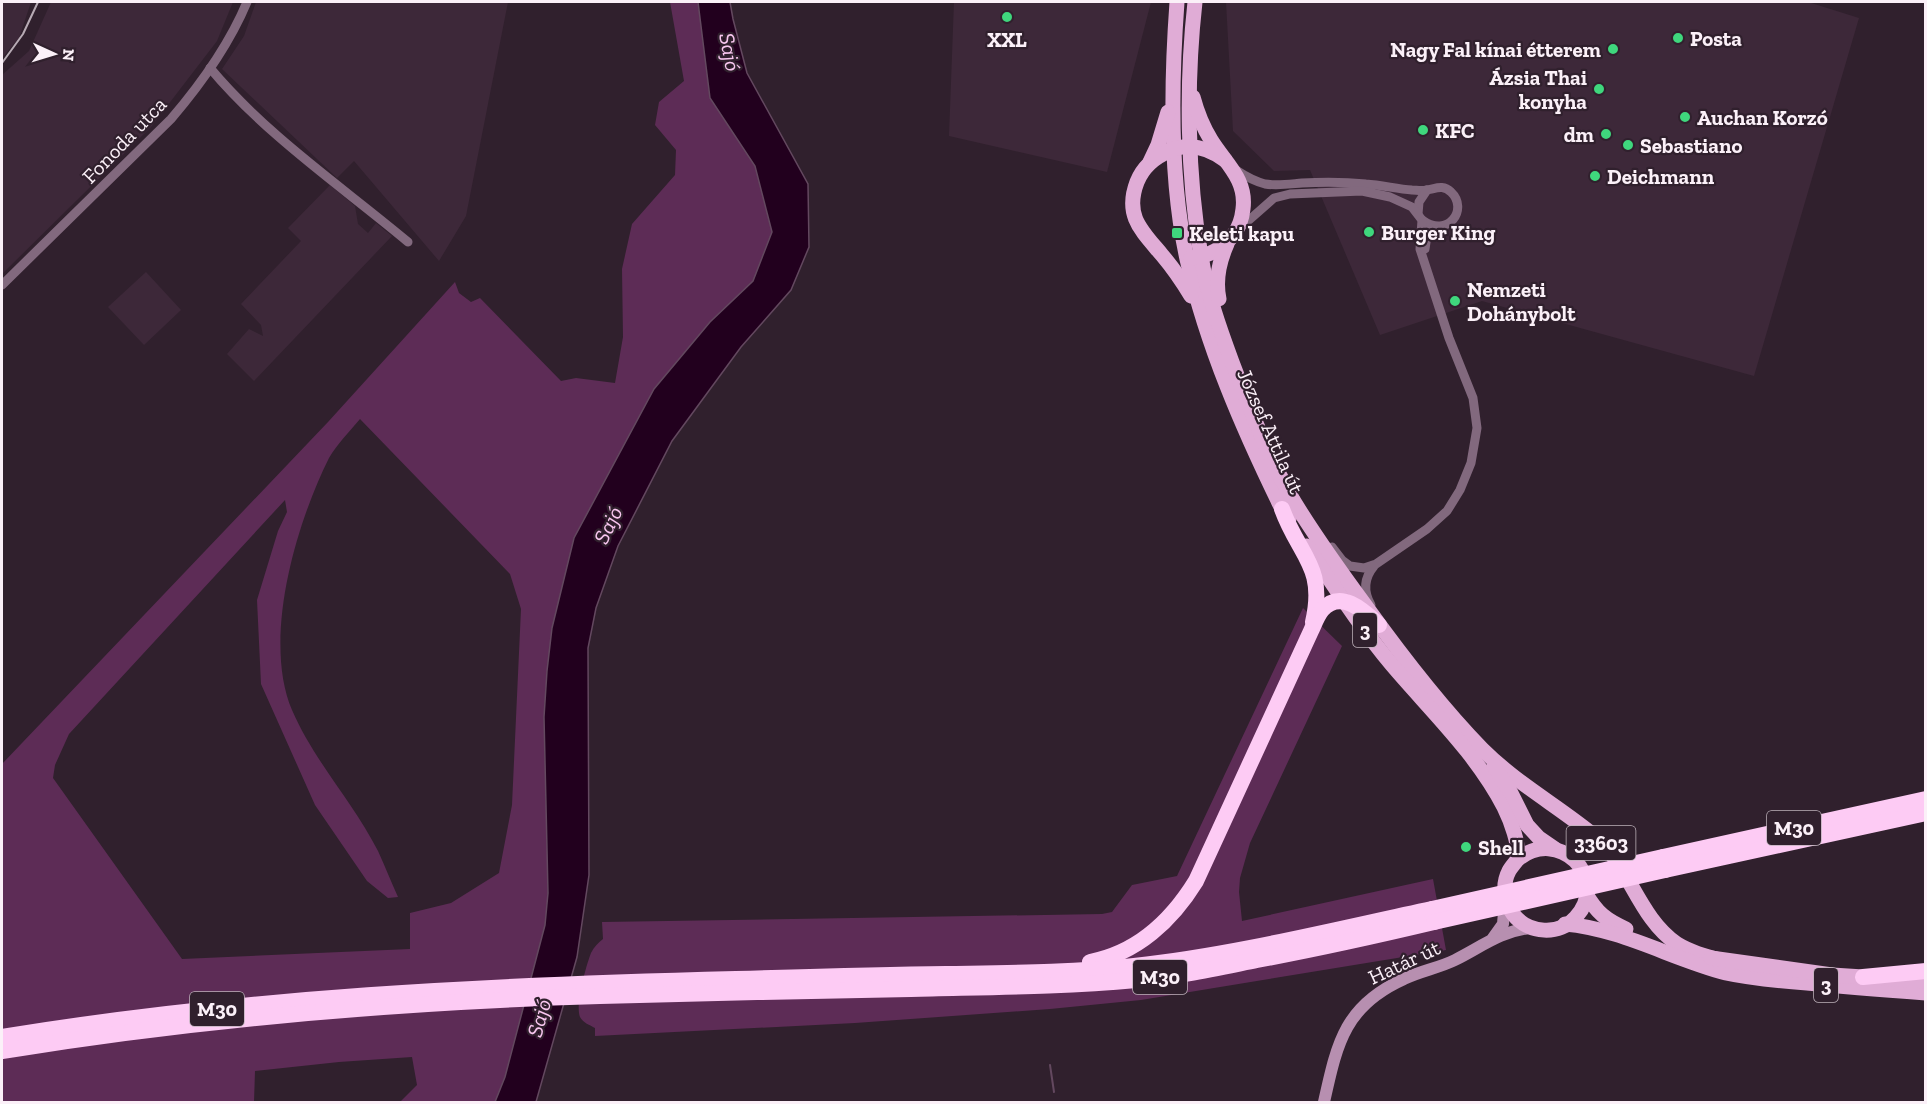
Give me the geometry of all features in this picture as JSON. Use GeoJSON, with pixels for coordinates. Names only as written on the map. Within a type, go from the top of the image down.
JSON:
{"type":"FeatureCollection","features":[{"type":"Feature","properties":{"kind":"highway"},"geometry":{"type":"LineString","coordinates":[[1288,504],[1316,579],[1317,601],[1311,631]]}},
{"type":"Feature","properties":{"kind":"highway"},"geometry":{"type":"LineString","coordinates":[[1027,973],[1100,960],[1115,955],[1141,941],[1167,920],[1196,880],[1322,610],[1336,602],[1345,602],[1358,606],[1379,625]]}},
{"type":"Feature","properties":{"kind":"highway","name":"M30"},"geometry":{"type":"LineString","coordinates":[[596,989],[1046,986],[1187,974],[1283,955],[1433,916],[1664,864],[1926,799]]}},
{"type":"Feature","properties":{"kind":"highway","name":"M30"},"geometry":{"type":"LineString","coordinates":[[1664,864],[1926,813]]}},
{"type":"Feature","properties":{"kind":"highway","name":"M30"},"geometry":{"type":"LineString","coordinates":[[2,1037],[232,1007],[596,989],[1027,973],[1131,966],[1179,960],[1433,916]]}},
{"type":"Feature","properties":{"kind":"highway"},"geometry":{"type":"LineString","coordinates":[[1863,977],[1926,971]]}},
{"type":"Feature","properties":{"kind":"highway","name":"M30"},"geometry":{"type":"LineString","coordinates":[[2,1051],[132,1032],[432,997]]}},
{"type":"Feature","properties":{"kind":"main road","name":"József Attila út"},"geometry":{"type":"LineString","coordinates":[[1177,2],[1173,81],[1174,149],[1180,217],[1212,308],[1288,504],[1409,664],[1445,709],[1484,751]]}},
{"type":"Feature","properties":{"kind":"main road","name":"József Attila út"},"geometry":{"type":"LineString","coordinates":[[1195,2],[1189,83],[1190,147],[1194,257],[1201,314],[1242,423],[1288,504],[1345,602],[1391,663],[1460,742],[1488,779],[1506,810],[1516,841],[1517,860]]}},
{"type":"Feature","properties":{"kind":"main road"},"geometry":{"type":"LineString","coordinates":[[1173,81],[1167,117],[1150,162],[1138,178],[1133,208],[1140,229],[1181,279],[1201,314]]}},
{"type":"Feature","properties":{"kind":"main road"},"geometry":{"type":"LineString","coordinates":[[1189,83],[1197,110],[1210,139],[1239,179],[1244,200],[1242,218],[1221,258],[1217,289],[1230,355]]}},
{"type":"Feature","properties":{"kind":"main road"},"geometry":{"type":"LineString","coordinates":[[1150,162],[1174,149],[1190,147],[1210,151],[1228,163]]}},
{"type":"Feature","properties":{"kind":"main road"},"geometry":{"type":"LineString","coordinates":[[1155,246],[1171,256],[1194,257],[1212,254],[1232,236]]}},
{"type":"Feature","properties":{"kind":"main road","name":"3"},"geometry":{"type":"LineString","coordinates":[[1484,751],[1511,793],[1527,825],[1539,838],[1567,853],[1580,866],[1587,882],[1586,894],[1595,909],[1617,926],[1687,954],[1720,960],[1832,975],[1926,981]]}},
{"type":"Feature","properties":{"kind":"main road","name":"33603"},"geometry":{"type":"LineString","coordinates":[[1484,751],[1516,779],[1582,826],[1609,849],[1656,926],[1676,943],[1696,953]]}},
{"type":"Feature","properties":{"kind":"main road"},"geometry":{"type":"LineString","coordinates":[[1494,938],[1503,924],[1506,877],[1517,860],[1534,849],[1556,849]]}},
{"type":"Feature","properties":{"kind":"main road"},"geometry":{"type":"LineString","coordinates":[[1565,924],[1572,921],[1580,912],[1586,894]]}},
{"type":"Feature","properties":{"kind":"main road"},"geometry":{"type":"LineString","coordinates":[[1506,896],[1513,914],[1530,928]]}},
{"type":"Feature","properties":{"kind":"main road","name":"3"},"geometry":{"type":"LineString","coordinates":[[1530,928],[1550,930],[1565,924],[1584,926],[1614,933],[1727,973],[1763,979],[1926,993]]}},
{"type":"Feature","properties":{"kind":"main road","name":"Határ út"},"geometry":{"type":"LineString","coordinates":[[1324,1102],[1335,1051],[1348,1024],[1373,996],[1406,978],[1454,961],[1512,930],[1530,928]]}},
{"type":"Feature","properties":{"kind":"main road","name":"3"},"geometry":{"type":"LineString","coordinates":[[1696,953],[1720,960]]}},
{"type":"Feature","properties":{"kind":"street","name":"Fonoda utca"},"geometry":{"type":"LineString","coordinates":[[2,285],[159,133],[210,68],[226,44],[247,2]]}},
{"type":"Feature","properties":{"kind":"street"},"geometry":{"type":"LineString","coordinates":[[210,68],[226,87],[281,138],[408,243]]}},
{"type":"Feature","properties":{"kind":"street"},"geometry":{"type":"LineString","coordinates":[[1228,163],[1247,177],[1265,183],[1283,185],[1331,182],[1368,184],[1407,190],[1427,190],[1437,187],[1452,193],[1457,203],[1452,221],[1446,225],[1434,226],[1420,217],[1412,207],[1390,197],[1362,191],[1290,194],[1274,198],[1232,236]]}},
{"type":"Feature","properties":{"kind":"street"},"geometry":{"type":"LineString","coordinates":[[1288,504],[1304,507],[1342,560],[1350,566],[1368,568],[1427,529],[1447,512],[1464,482],[1475,446],[1477,428],[1473,398],[1449,338],[1420,249],[1419,202],[1427,190]]}},
{"type":"Feature","properties":{"kind":"street"},"geometry":{"type":"LineString","coordinates":[[1424,264],[1427,235],[1434,226]]}},
{"type":"Feature","properties":{"kind":"street"},"geometry":{"type":"LineString","coordinates":[[1376,564],[1366,580],[1367,596],[1374,610],[1406,652],[1409,664]]}},
{"type":"Feature","properties":{"kind":"shaded area"},"geometry":{"type":"Polygon","coordinates":[[[2,2],[31,2],[19,38],[2,58],[2,2]]]}},
{"type":"Feature","properties":{"kind":"shaded area"},"geometry":{"type":"Polygon","coordinates":[[[51,2],[233,2],[217,41],[151,127],[2,274],[2,75],[29,51],[51,2]]]}},
{"type":"Feature","properties":{"kind":"shaded area"},"geometry":{"type":"Polygon","coordinates":[[[256,2],[508,2],[466,216],[439,261],[354,161],[337,178],[222,69],[244,36],[256,2]]]}},
{"type":"Feature","properties":{"kind":"shaded area"},"geometry":{"type":"Polygon","coordinates":[[[670,2],[698,2],[710,98],[755,166],[772,232],[753,281],[710,322],[654,389],[547,671],[544,717],[548,893],[545,925],[505,1077],[495,1102],[400,1102],[417,1085],[412,1057],[255,1071],[254,1102],[2,1102],[2,764],[328,422],[455,282],[459,293],[471,302],[480,298],[561,381],[576,378],[615,383],[623,337],[622,269],[632,224],[675,175],[676,150],[655,125],[659,102],[684,81],[670,2]],[[360,419],[329,458],[305,515],[287,582],[280,650],[284,681],[292,710],[301,729],[368,833],[398,897],[388,898],[367,881],[315,805],[261,684],[257,600],[278,531],[287,512],[285,500],[69,734],[55,765],[53,778],[182,959],[410,949],[410,913],[451,903],[499,873],[512,805],[521,609],[510,574],[360,419]]]}},
{"type":"Feature","properties":{"kind":"shaded area"},"geometry":{"type":"Polygon","coordinates":[[[954,2],[1151,2],[1107,172],[949,136],[954,2]]]}},
{"type":"Feature","properties":{"kind":"shaded area"},"geometry":{"type":"Polygon","coordinates":[[[1226,2],[1808,2],[1859,18],[1754,376],[1482,301],[1380,335],[1310,170],[1274,171],[1233,131],[1226,2]]]}},
{"type":"Feature","properties":{"kind":"shaded area"},"geometry":{"type":"Polygon","coordinates":[[[330,185],[355,206],[358,224],[368,233],[376,223],[392,236],[254,381],[227,354],[249,329],[263,336],[261,325],[241,304],[301,241],[288,228],[330,185]]]}},
{"type":"Feature","properties":{"kind":"shaded area"},"geometry":{"type":"Polygon","coordinates":[[[146,272],[181,310],[144,345],[108,307],[146,272]]]}},
{"type":"Feature","properties":{"kind":"shaded area"},"geometry":{"type":"Polygon","coordinates":[[[1303,608],[1342,646],[1250,843],[1240,878],[1242,921],[1433,879],[1446,950],[1141,1000],[1050,1009],[855,1023],[595,1036],[595,1028],[580,1017],[579,1004],[586,967],[591,953],[603,939],[602,922],[1102,914],[1112,912],[1132,885],[1177,876],[1303,608]]]}},
{"type":"Feature","properties":{"kind":"water","name":"Sajó"},"geometry":{"type":"Polygon","coordinates":[[[698,2],[730,2],[747,73],[808,184],[809,247],[791,290],[741,347],[672,441],[618,546],[596,608],[588,648],[589,875],[577,957],[536,1102],[495,1102],[505,1077],[545,925],[548,893],[544,717],[547,671],[552,628],[574,538],[654,389],[710,322],[753,281],[772,232],[755,166],[710,98],[698,2]]]}},
{"type":"Feature","properties":{"kind":"waterway"},"geometry":{"type":"LineString","coordinates":[[1050,1065],[1054,1092]]}},
{"type":"Feature","properties":{"kind":"railway"},"geometry":{"type":"LineString","coordinates":[[2,63],[23,34],[38,2]]}},
{"type":"Feature","properties":{"kind":"place","name":"XXL"},"geometry":{"type":"Point","coordinates":[1007,17]}},
{"type":"Feature","properties":{"kind":"place","name":"Posta"},"geometry":{"type":"Point","coordinates":[1678,38]}},
{"type":"Feature","properties":{"kind":"place","name":"Nagy Fal kínai étterem"},"geometry":{"type":"Point","coordinates":[1613,49]}},
{"type":"Feature","properties":{"kind":"place","name":"Ázsia Thai konyha"},"geometry":{"type":"Point","coordinates":[1599,89]}},
{"type":"Feature","properties":{"kind":"place","name":"Auchan Korzó"},"geometry":{"type":"Point","coordinates":[1685,117]}},
{"type":"Feature","properties":{"kind":"place","name":"KFC"},"geometry":{"type":"Point","coordinates":[1423,130]}},
{"type":"Feature","properties":{"kind":"place","name":"dm"},"geometry":{"type":"Point","coordinates":[1606,134]}},
{"type":"Feature","properties":{"kind":"place","name":"Sebastiano"},"geometry":{"type":"Point","coordinates":[1628,145]}},
{"type":"Feature","properties":{"kind":"place","name":"Deichmann"},"geometry":{"type":"Point","coordinates":[1595,176]}},
{"type":"Feature","properties":{"kind":"place","name":"Burger King"},"geometry":{"type":"Point","coordinates":[1369,232]}},
{"type":"Feature","properties":{"kind":"place","name":"Keleti kapu"},"geometry":{"type":"Point","coordinates":[1177,233]}},
{"type":"Feature","properties":{"kind":"place","name":"Nemzeti Dohánybolt"},"geometry":{"type":"Point","coordinates":[1455,301]}},
{"type":"Feature","properties":{"kind":"place","name":"Shell"},"geometry":{"type":"Point","coordinates":[1466,847]}}]}
